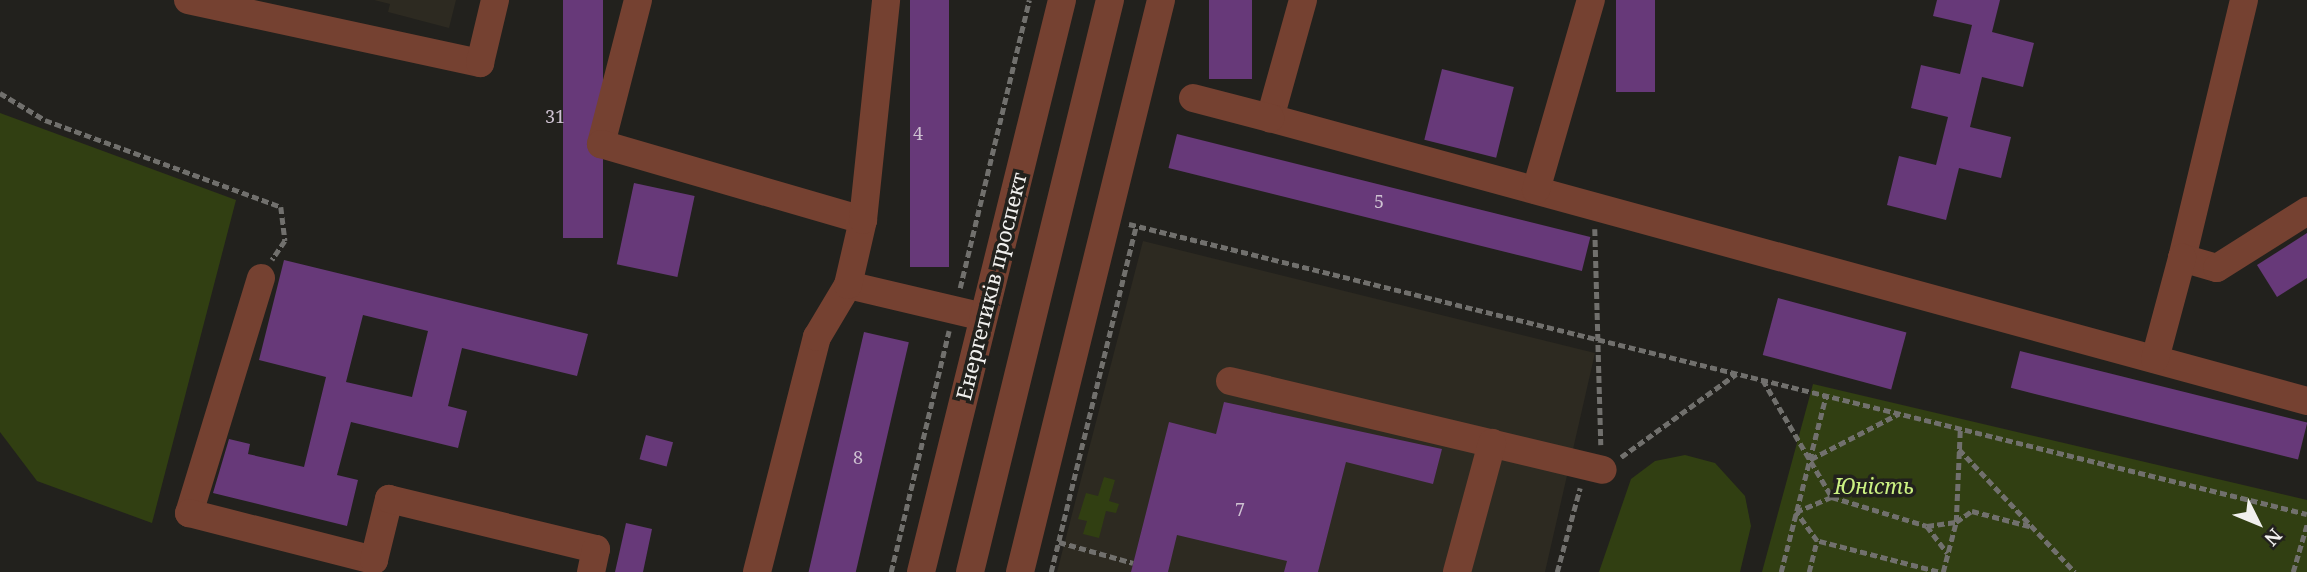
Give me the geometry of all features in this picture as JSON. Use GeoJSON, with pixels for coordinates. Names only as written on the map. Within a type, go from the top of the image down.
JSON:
{"type":"FeatureCollection","features":[{"type":"Feature","properties":{"kind":"street"},"geometry":{"type":"LineString","coordinates":[[188,0],[480,64],[495,0]]}},
{"type":"Feature","properties":{"kind":"street"},"geometry":{"type":"LineString","coordinates":[[638,0],[601,144],[863,220]]}},
{"type":"Feature","properties":{"kind":"street"},"geometry":{"type":"LineString","coordinates":[[757,572],[817,337],[848,285],[863,220],[886,0]]}},
{"type":"Feature","properties":{"kind":"street","name":"Енергетиків проспект"},"geometry":{"type":"LineString","coordinates":[[921,572],[1062,0]]}},
{"type":"Feature","properties":{"kind":"street"},"geometry":{"type":"LineString","coordinates":[[970,572],[1110,0]]}},
{"type":"Feature","properties":{"kind":"street"},"geometry":{"type":"LineString","coordinates":[[1020,572],[1161,0]]}},
{"type":"Feature","properties":{"kind":"street"},"geometry":{"type":"LineString","coordinates":[[1270,118],[1304,0]]}},
{"type":"Feature","properties":{"kind":"street"},"geometry":{"type":"LineString","coordinates":[[1536,190],[1591,0]]}},
{"type":"Feature","properties":{"kind":"street"},"geometry":{"type":"LineString","coordinates":[[2155,359],[2244,0]]}},
{"type":"Feature","properties":{"kind":"street"},"geometry":{"type":"LineString","coordinates":[[1193,98],[2307,401]]}},
{"type":"Feature","properties":{"kind":"street"},"geometry":{"type":"LineString","coordinates":[[2182,258],[2217,268],[2307,211]]}},
{"type":"Feature","properties":{"kind":"street"},"geometry":{"type":"LineString","coordinates":[[261,278],[189,513],[327,561],[374,560],[389,499],[596,549],[591,572]]}},
{"type":"Feature","properties":{"kind":"street"},"geometry":{"type":"LineString","coordinates":[[848,285],[983,317]]}},
{"type":"Feature","properties":{"kind":"street"},"geometry":{"type":"LineString","coordinates":[[1230,381],[1594,468]]}},
{"type":"Feature","properties":{"kind":"street"},"geometry":{"type":"LineString","coordinates":[[1457,572],[1492,443]]}},
{"type":"Feature","properties":{"kind":"path"},"geometry":{"type":"LineString","coordinates":[[0,96],[6,102],[281,207],[285,240],[261,278]]}},
{"type":"Feature","properties":{"kind":"path"},"geometry":{"type":"LineString","coordinates":[[1557,572],[1594,468],[1597,339],[1595,206]]}},
{"type":"Feature","properties":{"kind":"path"},"geometry":{"type":"LineString","coordinates":[[1108,219],[2307,514]]}},
{"type":"Feature","properties":{"kind":"path"},"geometry":{"type":"LineString","coordinates":[[1051,572],[1136,226]]}},
{"type":"Feature","properties":{"kind":"path"},"geometry":{"type":"LineString","coordinates":[[1594,468],[1737,374]]}},
{"type":"Feature","properties":{"kind":"path"},"geometry":{"type":"LineString","coordinates":[[1763,380],[1832,497]]}},
{"type":"Feature","properties":{"kind":"path"},"geometry":{"type":"LineString","coordinates":[[1781,572],[1826,396]]}},
{"type":"Feature","properties":{"kind":"path"},"geometry":{"type":"LineString","coordinates":[[1810,459],[1898,414]]}},
{"type":"Feature","properties":{"kind":"path"},"geometry":{"type":"LineString","coordinates":[[1796,512],[1817,541],[1941,572],[1956,522],[1960,429]]}},
{"type":"Feature","properties":{"kind":"path"},"geometry":{"type":"LineString","coordinates":[[1959,449],[2075,572]]}},
{"type":"Feature","properties":{"kind":"path"},"geometry":{"type":"LineString","coordinates":[[1796,512],[1832,497],[1927,526],[1956,522],[1972,512],[2033,527]]}},
{"type":"Feature","properties":{"kind":"path"},"geometry":{"type":"LineString","coordinates":[[2292,572],[2307,524]]}},
{"type":"Feature","properties":{"kind":"path"},"geometry":{"type":"LineString","coordinates":[[1927,526],[1948,553]]}},
{"type":"Feature","properties":{"kind":"path"},"geometry":{"type":"LineString","coordinates":[[1809,572],[1817,541]]}},
{"type":"Feature","properties":{"kind":"path"},"geometry":{"type":"LineString","coordinates":[[1059,542],[1133,563]]}},
{"type":"Feature","properties":{"kind":"path"},"geometry":{"type":"LineString","coordinates":[[1904,572],[1906,564]]}},
{"type":"Feature","properties":{"kind":"shaded area"},"geometry":{"type":"Polygon","coordinates":[[[374,0],[456,0],[449,28],[388,12],[390,4],[374,0]]]}},
{"type":"Feature","properties":{"kind":"shaded area"},"geometry":{"type":"Polygon","coordinates":[[[1143,241],[1595,353],[1545,572],[1057,572],[1143,241]]]}},
{"type":"Feature","properties":{"kind":"green space"},"geometry":{"type":"Polygon","coordinates":[[[0,113],[236,200],[152,523],[37,481],[0,432],[0,113]]]}},
{"type":"Feature","properties":{"kind":"green space","name":"Юність"},"geometry":{"type":"Polygon","coordinates":[[[1813,384],[2307,500],[2307,572],[1762,572],[1813,384]]]}},
{"type":"Feature","properties":{"kind":"green space"},"geometry":{"type":"Polygon","coordinates":[[[1685,455],[1715,463],[1745,496],[1751,526],[1740,572],[1599,572],[1631,479],[1655,461],[1685,455]]]}},
{"type":"Feature","properties":{"kind":"green space"},"geometry":{"type":"Polygon","coordinates":[[[1104,477],[1115,480],[1109,501],[1119,504],[1116,513],[1106,511],[1099,538],[1083,534],[1087,521],[1078,519],[1086,493],[1098,496],[1104,477]]]}},
{"type":"Feature","properties":{"kind":"building"},"geometry":{"type":"Polygon","coordinates":[[[563,0],[603,0],[603,238],[563,238],[563,0]]]}},
{"type":"Feature","properties":{"kind":"building"},"geometry":{"type":"Polygon","coordinates":[[[910,0],[949,0],[949,267],[910,267],[910,0]]]}},
{"type":"Feature","properties":{"kind":"building"},"geometry":{"type":"Polygon","coordinates":[[[1209,0],[1252,0],[1252,79],[1209,79],[1209,0]]]}},
{"type":"Feature","properties":{"kind":"building"},"geometry":{"type":"Polygon","coordinates":[[[1616,0],[1655,0],[1655,92],[1616,92],[1616,0]]]}},
{"type":"Feature","properties":{"kind":"building"},"geometry":{"type":"Polygon","coordinates":[[[1937,0],[2000,0],[1992,32],[2034,43],[2023,87],[1982,77],[1970,127],[2011,137],[2001,178],[1959,168],[1946,220],[1887,205],[1899,156],[1936,165],[1948,117],[1911,108],[1921,65],[1960,74],[1972,25],[1933,16],[1937,0]]]}},
{"type":"Feature","properties":{"kind":"building"},"geometry":{"type":"Polygon","coordinates":[[[1442,69],[1514,87],[1496,158],[1424,140],[1442,69]]]}},
{"type":"Feature","properties":{"kind":"building"},"geometry":{"type":"Polygon","coordinates":[[[1177,134],[1590,237],[1582,271],[1169,168],[1177,134]]]}},
{"type":"Feature","properties":{"kind":"building"},"geometry":{"type":"Polygon","coordinates":[[[634,183],[695,196],[677,277],[617,264],[634,183]]]}},
{"type":"Feature","properties":{"kind":"building"},"geometry":{"type":"Polygon","coordinates":[[[2307,233],[2307,278],[2277,297],[2257,265],[2307,233]]]}},
{"type":"Feature","properties":{"kind":"building"},"geometry":{"type":"Polygon","coordinates":[[[284,260],[588,334],[577,376],[462,348],[448,406],[467,411],[458,448],[351,422],[337,475],[358,480],[347,526],[213,493],[229,439],[250,444],[248,454],[304,467],[326,377],[259,360],[284,260]],[[363,315],[346,382],[412,397],[428,331],[363,315]]]}},
{"type":"Feature","properties":{"kind":"building"},"geometry":{"type":"Polygon","coordinates":[[[1778,298],[1906,332],[1891,389],[1763,355],[1778,298]]]}},
{"type":"Feature","properties":{"kind":"building"},"geometry":{"type":"Polygon","coordinates":[[[864,332],[909,342],[856,572],[809,572],[864,332]]]}},
{"type":"Feature","properties":{"kind":"building"},"geometry":{"type":"Polygon","coordinates":[[[2020,351],[2307,423],[2298,459],[2011,388],[2020,351]]]}},
{"type":"Feature","properties":{"kind":"building"},"geometry":{"type":"Polygon","coordinates":[[[1224,402],[1442,449],[1433,484],[1346,462],[1318,572],[1284,572],[1287,561],[1177,535],[1168,572],[1131,572],[1169,422],[1216,434],[1224,402]]]}},
{"type":"Feature","properties":{"kind":"building"},"geometry":{"type":"Polygon","coordinates":[[[646,435],[673,442],[667,466],[640,459],[646,435]]]}},
{"type":"Feature","properties":{"kind":"building"},"geometry":{"type":"Polygon","coordinates":[[[626,523],[652,529],[643,572],[615,572],[626,523]]]}}]}
